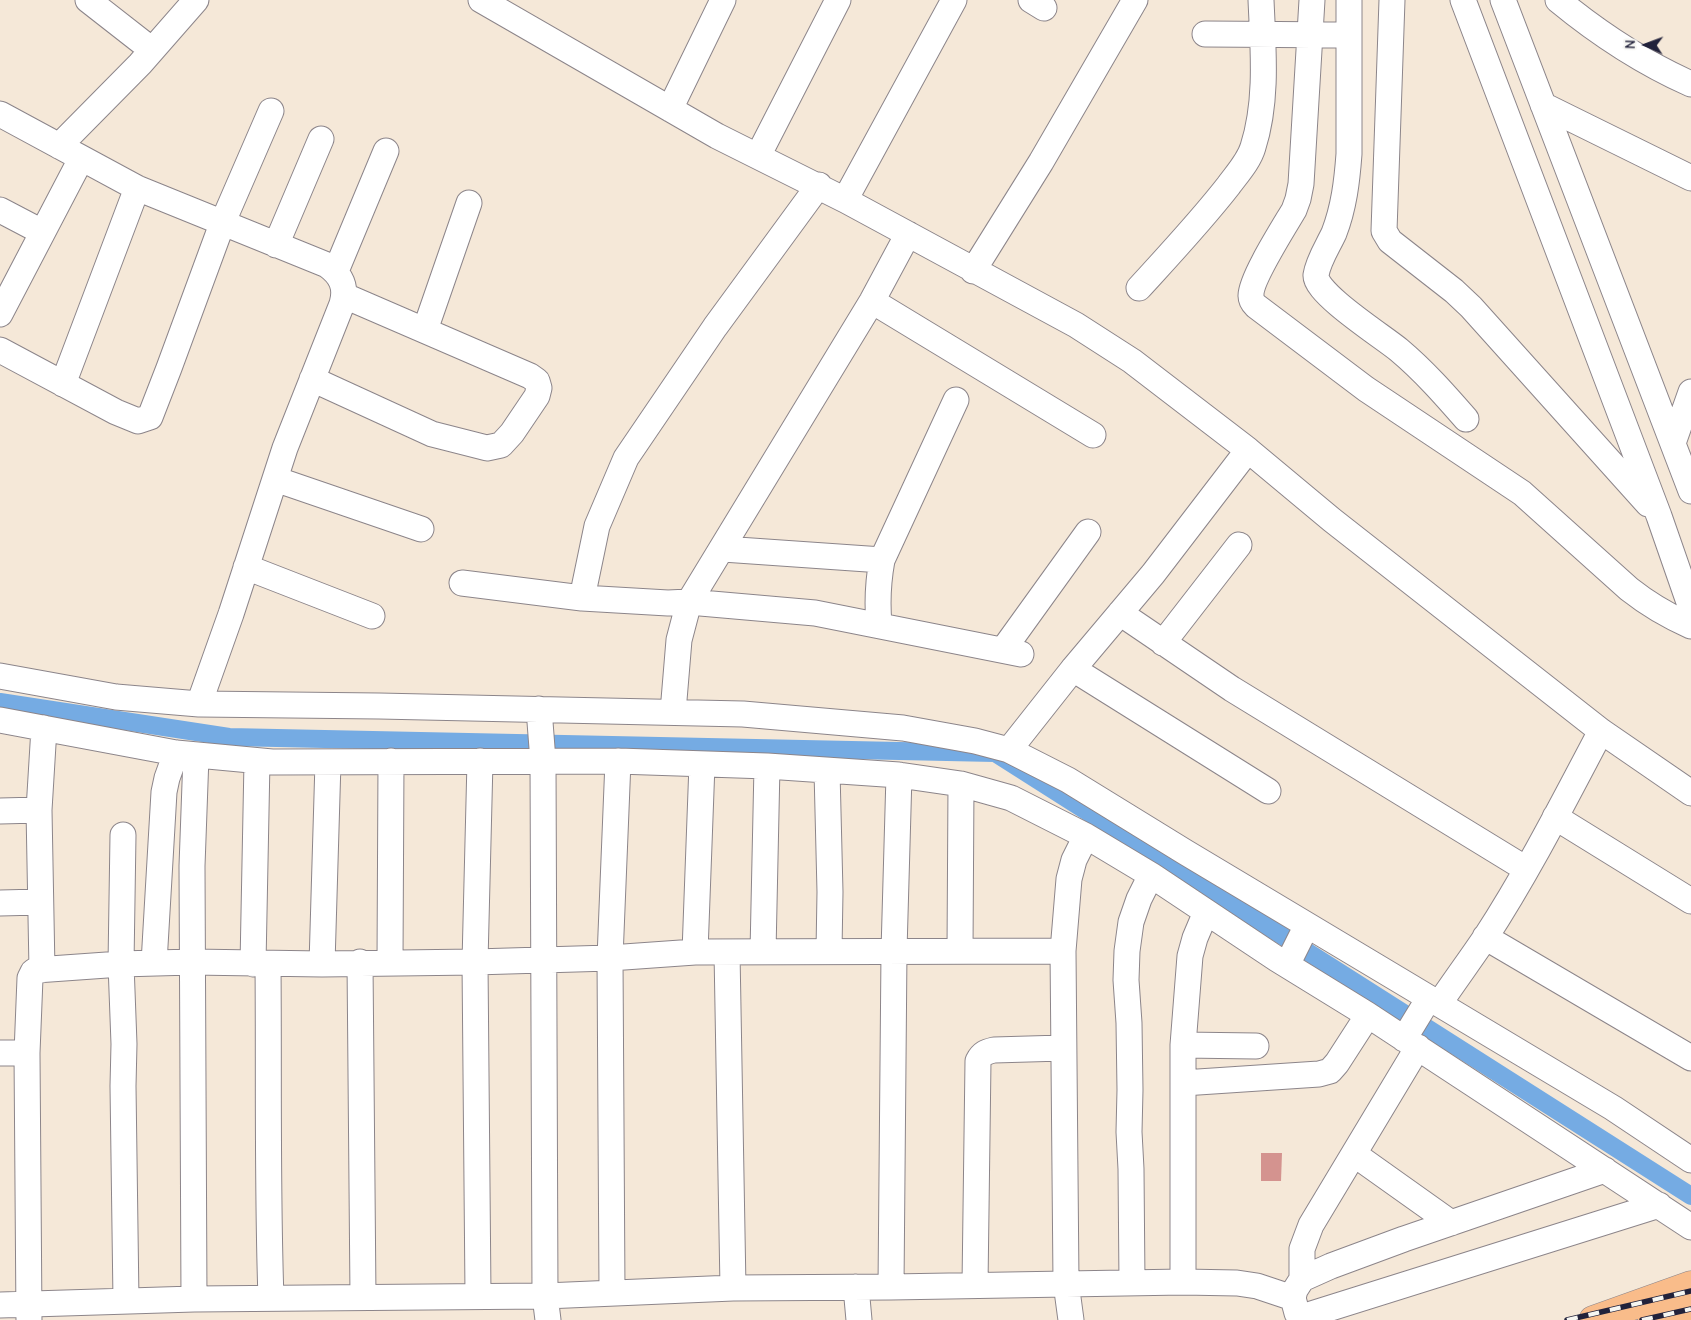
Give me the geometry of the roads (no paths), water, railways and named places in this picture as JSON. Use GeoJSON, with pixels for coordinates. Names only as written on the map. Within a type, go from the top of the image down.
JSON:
{"type":"FeatureCollection","features":[{"type":"Feature","properties":{"kind":"highway"},"geometry":{"type":"LineString","coordinates":[[1593,1320],[1691,1284]]}},
{"type":"Feature","properties":{"kind":"highway"},"geometry":{"type":"LineString","coordinates":[[1652,1320],[1691,1307]]}},
{"type":"Feature","properties":{"kind":"street"},"geometry":{"type":"LineString","coordinates":[[88,0],[152,50]]}},
{"type":"Feature","properties":{"kind":"street"},"geometry":{"type":"LineString","coordinates":[[59,146],[152,50],[196,0]]}},
{"type":"Feature","properties":{"kind":"street"},"geometry":{"type":"LineString","coordinates":[[670,109],[723,0]]}},
{"type":"Feature","properties":{"kind":"street"},"geometry":{"type":"LineString","coordinates":[[758,156],[838,0]]}},
{"type":"Feature","properties":{"kind":"street"},"geometry":{"type":"LineString","coordinates":[[846,200],[954,0]]}},
{"type":"Feature","properties":{"kind":"street"},"geometry":{"type":"LineString","coordinates":[[973,271],[1041,162],[1135,0]]}},
{"type":"Feature","properties":{"kind":"street"},"geometry":{"type":"LineString","coordinates":[[1139,288],[1208,212],[1240,170],[1253,149],[1263,95],[1261,0]]}},
{"type":"Feature","properties":{"kind":"street"},"geometry":{"type":"LineString","coordinates":[[1312,0],[1304,149],[1298,199],[1294,210],[1256,277],[1250,294],[1252,300],[1256,306],[1366,389],[1522,493],[1628,589],[1665,614],[1691,626]]}},
{"type":"Feature","properties":{"kind":"street"},"geometry":{"type":"LineString","coordinates":[[1349,0],[1349,154],[1347,180],[1343,204],[1334,232],[1316,274],[1316,281],[1320,288],[1399,350],[1440,389],[1466,419]]}},
{"type":"Feature","properties":{"kind":"street"},"geometry":{"type":"LineString","coordinates":[[1392,0],[1385,236],[1390,242],[1454,291],[1471,307],[1659,516]]}},
{"type":"Feature","properties":{"kind":"street"},"geometry":{"type":"LineString","coordinates":[[1464,0],[1659,516],[1691,608]]}},
{"type":"Feature","properties":{"kind":"street"},"geometry":{"type":"LineString","coordinates":[[1503,0],[1691,490]]}},
{"type":"Feature","properties":{"kind":"street"},"geometry":{"type":"LineString","coordinates":[[490,2],[717,136],[846,200],[973,271],[1076,325],[1132,361],[1248,450],[1332,520],[1601,731],[1691,793]]}},
{"type":"Feature","properties":{"kind":"street"},"geometry":{"type":"LineString","coordinates":[[1573,5],[1663,71],[1691,84]]}},
{"type":"Feature","properties":{"kind":"street"},"geometry":{"type":"LineString","coordinates":[[1205,34],[1349,35]]}},
{"type":"Feature","properties":{"kind":"street"},"geometry":{"type":"LineString","coordinates":[[1543,105],[1691,178]]}},
{"type":"Feature","properties":{"kind":"street"},"geometry":{"type":"LineString","coordinates":[[0,350],[134,420],[143,421],[150,417],[222,224],[270,111]]}},
{"type":"Feature","properties":{"kind":"street"},"geometry":{"type":"LineString","coordinates":[[0,114],[137,188],[327,266],[336,272],[344,285],[345,296],[285,448],[232,614],[199,704]]}},
{"type":"Feature","properties":{"kind":"street"},"geometry":{"type":"LineString","coordinates":[[276,245],[321,139]]}},
{"type":"Feature","properties":{"kind":"street"},"geometry":{"type":"LineString","coordinates":[[336,272],[386,151]]}},
{"type":"Feature","properties":{"kind":"street"},"geometry":{"type":"LineString","coordinates":[[0,314],[8,280],[42,232],[81,159]]}},
{"type":"Feature","properties":{"kind":"street"},"geometry":{"type":"LineString","coordinates":[[582,598],[596,526],[626,458],[715,327],[818,185]]}},
{"type":"Feature","properties":{"kind":"street"},"geometry":{"type":"LineString","coordinates":[[63,384],[137,188]]}},
{"type":"Feature","properties":{"kind":"street"},"geometry":{"type":"LineString","coordinates":[[425,330],[469,203]]}},
{"type":"Feature","properties":{"kind":"street"},"geometry":{"type":"LineString","coordinates":[[0,210],[42,232]]}},
{"type":"Feature","properties":{"kind":"street"},"geometry":{"type":"LineString","coordinates":[[673,712],[679,640],[690,602],[872,301],[908,234]]}},
{"type":"Feature","properties":{"kind":"street"},"geometry":{"type":"LineString","coordinates":[[312,379],[432,434],[487,448],[501,445],[512,434],[537,396],[537,381],[530,376],[345,296]]}},
{"type":"Feature","properties":{"kind":"street"},"geometry":{"type":"LineString","coordinates":[[872,301],[1093,434]]}},
{"type":"Feature","properties":{"kind":"street"},"geometry":{"type":"LineString","coordinates":[[1673,443],[1691,392]]}},
{"type":"Feature","properties":{"kind":"street"},"geometry":{"type":"LineString","coordinates":[[879,624],[877,606],[882,560],[956,400]]}},
{"type":"Feature","properties":{"kind":"street"},"geometry":{"type":"LineString","coordinates":[[1009,750],[1073,669],[1153,574],[1248,450]]}},
{"type":"Feature","properties":{"kind":"street"},"geometry":{"type":"LineString","coordinates":[[275,478],[421,528]]}},
{"type":"Feature","properties":{"kind":"street"},"geometry":{"type":"LineString","coordinates":[[462,583],[582,598],[668,603],[690,602],[815,613],[879,624],[1012,652],[1088,532]]}},
{"type":"Feature","properties":{"kind":"street"},"geometry":{"type":"LineString","coordinates":[[1163,643],[1239,545]]}},
{"type":"Feature","properties":{"kind":"street"},"geometry":{"type":"LineString","coordinates":[[723,548],[882,560]]}},
{"type":"Feature","properties":{"kind":"street"},"geometry":{"type":"LineString","coordinates":[[246,567],[372,616]]}},
{"type":"Feature","properties":{"kind":"street"},"geometry":{"type":"LineString","coordinates":[[1120,613],[1232,690],[1526,868]]}},
{"type":"Feature","properties":{"kind":"street"},"geometry":{"type":"LineString","coordinates":[[1073,669],[1268,792]]}},
{"type":"Feature","properties":{"kind":"street"},"geometry":{"type":"LineString","coordinates":[[0,676],[116,697],[541,735],[618,761],[767,766],[899,775],[961,784],[1011,798],[1086,836],[1151,875],[1206,912],[1297,945],[1368,1015],[1420,1021],[1613,1108],[1691,1160]]}},
{"type":"Feature","properties":{"kind":"street"},"geometry":{"type":"LineString","coordinates":[[0,720],[186,754],[257,761],[480,761],[541,735],[673,712],[743,714],[903,728],[975,741],[1009,750],[1068,780],[1297,945],[1420,1021],[1605,1170],[1691,1227]]}},
{"type":"Feature","properties":{"kind":"street"},"geometry":{"type":"LineString","coordinates":[[42,970],[38,810],[44,728]]}},
{"type":"Feature","properties":{"kind":"street"},"geometry":{"type":"LineString","coordinates":[[1298,1304],[1302,1249],[1306,1236],[1354,1154],[1420,1021],[1485,937],[1555,817],[1601,731]]}},
{"type":"Feature","properties":{"kind":"street"},"geometry":{"type":"LineString","coordinates":[[541,735],[545,1296],[548,1320]]}},
{"type":"Feature","properties":{"kind":"street"},"geometry":{"type":"LineString","coordinates":[[186,754],[192,866],[194,1299]]}},
{"type":"Feature","properties":{"kind":"street"},"geometry":{"type":"LineString","coordinates":[[154,963],[164,792],[167,778],[186,754]]}},
{"type":"Feature","properties":{"kind":"street"},"geometry":{"type":"LineString","coordinates":[[257,761],[261,964],[270,1160],[268,1203],[285,1305]]}},
{"type":"Feature","properties":{"kind":"street"},"geometry":{"type":"LineString","coordinates":[[390,962],[391,761]]}},
{"type":"Feature","properties":{"kind":"street"},"geometry":{"type":"LineString","coordinates":[[478,1295],[475,962],[480,761]]}},
{"type":"Feature","properties":{"kind":"street"},"geometry":{"type":"LineString","coordinates":[[612,1292],[610,958],[618,761]]}},
{"type":"Feature","properties":{"kind":"street"},"geometry":{"type":"LineString","coordinates":[[322,964],[328,762]]}},
{"type":"Feature","properties":{"kind":"street"},"geometry":{"type":"LineString","coordinates":[[695,952],[702,764]]}},
{"type":"Feature","properties":{"kind":"street"},"geometry":{"type":"LineString","coordinates":[[763,952],[767,766]]}},
{"type":"Feature","properties":{"kind":"street"},"geometry":{"type":"LineString","coordinates":[[827,771],[830,892],[829,951]]}},
{"type":"Feature","properties":{"kind":"street"},"geometry":{"type":"LineString","coordinates":[[891,1287],[894,951],[899,775]]}},
{"type":"Feature","properties":{"kind":"street"},"geometry":{"type":"LineString","coordinates":[[960,951],[961,784]]}},
{"type":"Feature","properties":{"kind":"street"},"geometry":{"type":"LineString","coordinates":[[0,811],[38,810]]}},
{"type":"Feature","properties":{"kind":"street"},"geometry":{"type":"LineString","coordinates":[[1555,817],[1691,901]]}},
{"type":"Feature","properties":{"kind":"street"},"geometry":{"type":"LineString","coordinates":[[123,835],[121,964],[126,1301]]}},
{"type":"Feature","properties":{"kind":"street"},"geometry":{"type":"LineString","coordinates":[[1071,1320],[1066,1283],[1063,951],[1070,879],[1074,860],[1086,836]]}},
{"type":"Feature","properties":{"kind":"street"},"geometry":{"type":"LineString","coordinates":[[1132,1283],[1131,1169],[1128,1132],[1130,1090],[1126,980],[1127,951],[1131,922],[1139,899],[1151,875]]}},
{"type":"Feature","properties":{"kind":"street"},"geometry":{"type":"LineString","coordinates":[[0,903],[40,902]]}},
{"type":"Feature","properties":{"kind":"street"},"geometry":{"type":"LineString","coordinates":[[1183,1282],[1183,1045],[1190,956],[1206,912]]}},
{"type":"Feature","properties":{"kind":"street"},"geometry":{"type":"LineString","coordinates":[[1485,937],[1691,1058]]}},
{"type":"Feature","properties":{"kind":"street"},"geometry":{"type":"LineString","coordinates":[[29,1312],[27,1052],[30,978],[33,972],[121,964],[192,962],[322,964],[360,962],[475,962],[610,958],[695,952],[1063,951]]}},
{"type":"Feature","properties":{"kind":"street"},"geometry":{"type":"LineString","coordinates":[[727,952],[733,1288]]}},
{"type":"Feature","properties":{"kind":"street"},"geometry":{"type":"LineString","coordinates":[[360,962],[363,1297]]}},
{"type":"Feature","properties":{"kind":"street"},"geometry":{"type":"LineString","coordinates":[[1183,1083],[1319,1074],[1330,1071],[1368,1015]]}},
{"type":"Feature","properties":{"kind":"street"},"geometry":{"type":"LineString","coordinates":[[1183,1045],[1256,1046]]}},
{"type":"Feature","properties":{"kind":"street"},"geometry":{"type":"LineString","coordinates":[[975,1285],[978,1060],[981,1055],[994,1050],[1063,1048]]}},
{"type":"Feature","properties":{"kind":"street"},"geometry":{"type":"LineString","coordinates":[[0,1053],[27,1052]]}},
{"type":"Feature","properties":{"kind":"street"},"geometry":{"type":"LineString","coordinates":[[1354,1154],[1451,1223]]}},
{"type":"Feature","properties":{"kind":"street"},"geometry":{"type":"LineString","coordinates":[[1298,1304],[1331,1266],[1605,1170]]}},
{"type":"Feature","properties":{"kind":"street"},"geometry":{"type":"LineString","coordinates":[[0,1305],[29,1312],[126,1301],[194,1299],[285,1305],[363,1297],[545,1296],[733,1288],[1183,1282],[1238,1283],[1258,1286],[1298,1304],[1658,1205]]}},
{"type":"Feature","properties":{"kind":"street"},"geometry":{"type":"LineString","coordinates":[[856,1287],[859,1320]]}},
{"type":"Feature","properties":{"kind":"waterway"},"geometry":{"type":"LineString","coordinates":[[0,702],[229,737],[995,753],[1691,1196]]}},
{"type":"Feature","properties":{"kind":"railway"},"geometry":{"type":"LineString","coordinates":[[1567,1320],[1691,1291]]}},
{"type":"Feature","properties":{"kind":"railway"},"geometry":{"type":"LineString","coordinates":[[1642,1320],[1691,1309]]}}]}
